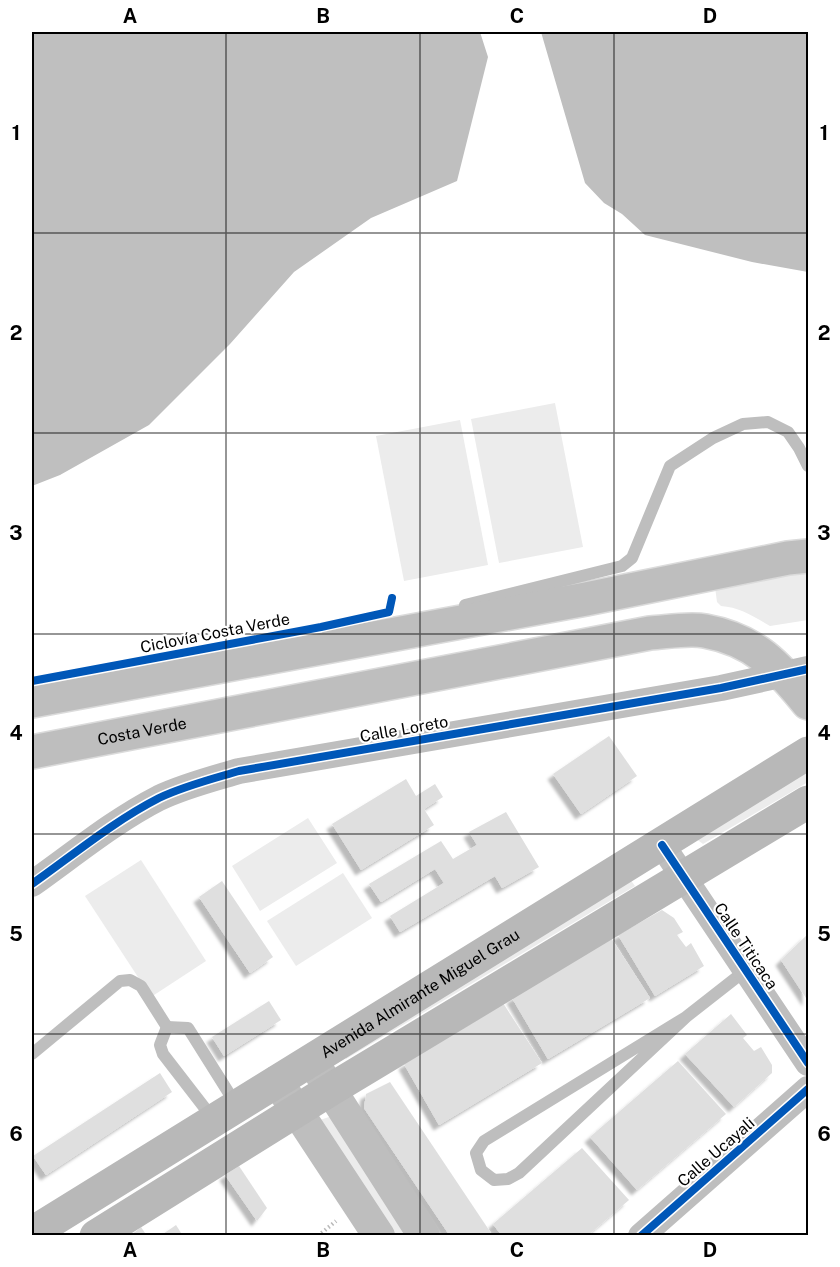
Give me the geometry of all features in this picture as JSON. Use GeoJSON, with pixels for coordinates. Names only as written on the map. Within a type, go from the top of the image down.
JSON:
{"type":"FeatureCollection","features":[{"type":"Feature","properties":{"kind":"highway"},"geometry":{"type":"LineString","coordinates":[[32,701],[808,556]]}},
{"type":"Feature","properties":{"kind":"highway","name":"Costa Verde"},"geometry":{"type":"LineString","coordinates":[[32,752],[650,633],[704,630],[752,648],[796,671],[808,703]]}},
{"type":"Feature","properties":{"kind":"main road","name":"Avenida Almirante Miguel Grau"},"geometry":{"type":"LineString","coordinates":[[32,1233],[808,753]]}},
{"type":"Feature","properties":{"kind":"main road"},"geometry":{"type":"LineString","coordinates":[[96,1236],[330,1090],[808,802]]}},
{"type":"Feature","properties":{"kind":"street","name":"Calle Loreto"},"geometry":{"type":"LineString","coordinates":[[32,884],[126,817],[160,798],[238,771],[710,690],[796,671]]}},
{"type":"Feature","properties":{"kind":"street","name":"Calle Titicaca"},"geometry":{"type":"LineString","coordinates":[[662,844],[808,1063]]}},
{"type":"Feature","properties":{"kind":"street"},"geometry":{"type":"LineString","coordinates":[[311,1060],[424,1236]]}},
{"type":"Feature","properties":{"kind":"street"},"geometry":{"type":"LineString","coordinates":[[278,1081],[380,1236]]}},
{"type":"Feature","properties":{"kind":"street","name":"Calle Ucayali"},"geometry":{"type":"LineString","coordinates":[[641,1236],[808,1089]]}},
{"type":"Feature","properties":{"kind":"lane"},"geometry":{"type":"LineString","coordinates":[[459,607],[622,566],[632,558],[670,466],[713,438],[743,424],[768,422],[788,432],[800,448],[808,466]]}},
{"type":"Feature","properties":{"kind":"lane"},"geometry":{"type":"LineString","coordinates":[[249,659],[424,616]]}},
{"type":"Feature","properties":{"kind":"lane"},"geometry":{"type":"LineString","coordinates":[[686,1017],[483,1141],[476,1153],[482,1170],[494,1180],[508,1179],[519,1173],[686,1017],[746,970]]}},
{"type":"Feature","properties":{"kind":"lane"},"geometry":{"type":"LineString","coordinates":[[32,1054],[120,981],[130,980],[141,986],[167,1027]]}},
{"type":"Feature","properties":{"kind":"lane"},"geometry":{"type":"LineString","coordinates":[[167,1027],[188,1028],[225,1113]]}},
{"type":"Feature","properties":{"kind":"lane"},"geometry":{"type":"LineString","coordinates":[[167,1027],[160,1045],[163,1054],[225,1113]]}},
{"type":"Feature","properties":{"kind":"shaded area"},"geometry":{"type":"Polygon","coordinates":[[[32,32],[480,32],[488,57],[457,181],[371,218],[294,272],[230,344],[149,425],[60,475],[32,486],[32,32]]]}},
{"type":"Feature","properties":{"kind":"shaded area"},"geometry":{"type":"Polygon","coordinates":[[[541,32],[808,32],[808,272],[752,262],[645,235],[622,214],[604,203],[585,183],[541,32]]]}},
{"type":"Feature","properties":{"kind":"shaded area"},"geometry":{"type":"Polygon","coordinates":[[[555,403],[583,547],[499,563],[471,419],[555,403]]]}},
{"type":"Feature","properties":{"kind":"shaded area"},"geometry":{"type":"Polygon","coordinates":[[[460,420],[488,565],[404,581],[376,436],[460,420]]]}},
{"type":"Feature","properties":{"kind":"shaded area"},"geometry":{"type":"Polygon","coordinates":[[[808,567],[808,620],[770,626],[747,613],[721,606],[717,602],[715,587],[808,567]]]}},
{"type":"Feature","properties":{"kind":"shaded area"},"geometry":{"type":"Polygon","coordinates":[[[808,771],[808,782],[703,844],[695,838],[808,771]]]}},
{"type":"Feature","properties":{"kind":"shaded area"},"geometry":{"type":"Polygon","coordinates":[[[308,818],[337,863],[260,911],[232,866],[308,818]]]}},
{"type":"Feature","properties":{"kind":"shaded area"},"geometry":{"type":"Polygon","coordinates":[[[141,860],[206,961],[151,997],[85,896],[141,860]]]}},
{"type":"Feature","properties":{"kind":"shaded area"},"geometry":{"type":"Polygon","coordinates":[[[343,873],[372,918],[296,966],[267,921],[343,873]]]}},
{"type":"Feature","properties":{"kind":"shaded area"},"geometry":{"type":"Polygon","coordinates":[[[627,875],[635,886],[346,1059],[341,1050],[627,875]]]}},
{"type":"Feature","properties":{"kind":"shaded area"},"geometry":{"type":"Polygon","coordinates":[[[332,1116],[410,1235],[390,1235],[314,1122],[332,1116]]]}},
{"type":"Feature","properties":{"kind":"building"},"geometry":{"type":"Polygon","coordinates":[[[609,736],[637,776],[581,814],[553,774],[609,736]]]}},
{"type":"Feature","properties":{"kind":"building"},"geometry":{"type":"Polygon","coordinates":[[[406,779],[416,796],[435,784],[443,797],[424,809],[434,825],[361,870],[332,824],[406,779]]]}},
{"type":"Feature","properties":{"kind":"building"},"geometry":{"type":"Polygon","coordinates":[[[506,812],[539,867],[502,888],[495,876],[400,932],[390,916],[444,883],[435,869],[381,902],[369,884],[441,841],[453,859],[477,845],[469,832],[506,812]]]}},
{"type":"Feature","properties":{"kind":"building"},"geometry":{"type":"Polygon","coordinates":[[[222,881],[273,957],[250,973],[199,897],[222,881]]]}},
{"type":"Feature","properties":{"kind":"building"},"geometry":{"type":"Polygon","coordinates":[[[662,910],[674,918],[683,932],[677,935],[686,947],[691,943],[704,966],[655,996],[618,935],[662,910]]]}},
{"type":"Feature","properties":{"kind":"building"},"geometry":{"type":"Polygon","coordinates":[[[808,934],[808,1001],[781,960],[808,934]]]}},
{"type":"Feature","properties":{"kind":"building"},"geometry":{"type":"Polygon","coordinates":[[[611,938],[650,998],[548,1059],[512,998],[611,938]]]}},
{"type":"Feature","properties":{"kind":"building"},"geometry":{"type":"Polygon","coordinates":[[[269,1001],[281,1020],[224,1056],[212,1037],[269,1001]]]}},
{"type":"Feature","properties":{"kind":"building"},"geometry":{"type":"Polygon","coordinates":[[[503,1003],[542,1063],[439,1125],[404,1064],[503,1003]]]}},
{"type":"Feature","properties":{"kind":"building"},"geometry":{"type":"Polygon","coordinates":[[[731,1014],[747,1035],[743,1038],[754,1051],[761,1047],[772,1065],[772,1073],[734,1107],[685,1054],[731,1014]]]}},
{"type":"Feature","properties":{"kind":"building"},"geometry":{"type":"Polygon","coordinates":[[[678,1061],[726,1114],[637,1190],[590,1137],[678,1061]]]}},
{"type":"Feature","properties":{"kind":"building"},"geometry":{"type":"Polygon","coordinates":[[[160,1073],[172,1092],[46,1175],[33,1156],[160,1073]]]}},
{"type":"Feature","properties":{"kind":"building"},"geometry":{"type":"Polygon","coordinates":[[[390,1082],[493,1236],[450,1236],[364,1108],[366,1094],[390,1082]]]}},
{"type":"Feature","properties":{"kind":"building"},"geometry":{"type":"Polygon","coordinates":[[[582,1148],[629,1200],[587,1236],[502,1236],[493,1224],[582,1148]]]}},
{"type":"Feature","properties":{"kind":"building"},"geometry":{"type":"Polygon","coordinates":[[[239,1166],[267,1208],[257,1221],[225,1175],[239,1166]]]}},
{"type":"Feature","properties":{"kind":"building"},"geometry":{"type":"Polygon","coordinates":[[[176,1225],[183,1236],[164,1236],[163,1234],[176,1225]]]}},
{"type":"Feature","properties":{"kind":"building"},"geometry":{"type":"Polygon","coordinates":[[[141,1227],[147,1236],[130,1236],[141,1227]]]}},
{"type":"Feature","properties":{"kind":"cycle path","name":"Ciclovía Costa Verde"},"geometry":{"type":"LineString","coordinates":[[32,681],[321,627],[389,612],[392,598]]}},
{"type":"Feature","properties":{"kind":"cycle path"},"geometry":{"type":"LineString","coordinates":[[32,884],[142,807],[178,790],[239,771],[721,688],[808,669]]}},
{"type":"Feature","properties":{"kind":"cycle path"},"geometry":{"type":"LineString","coordinates":[[662,845],[808,1063]]}},
{"type":"Feature","properties":{"kind":"cycle path"},"geometry":{"type":"LineString","coordinates":[[641,1236],[808,1089]]}}]}
